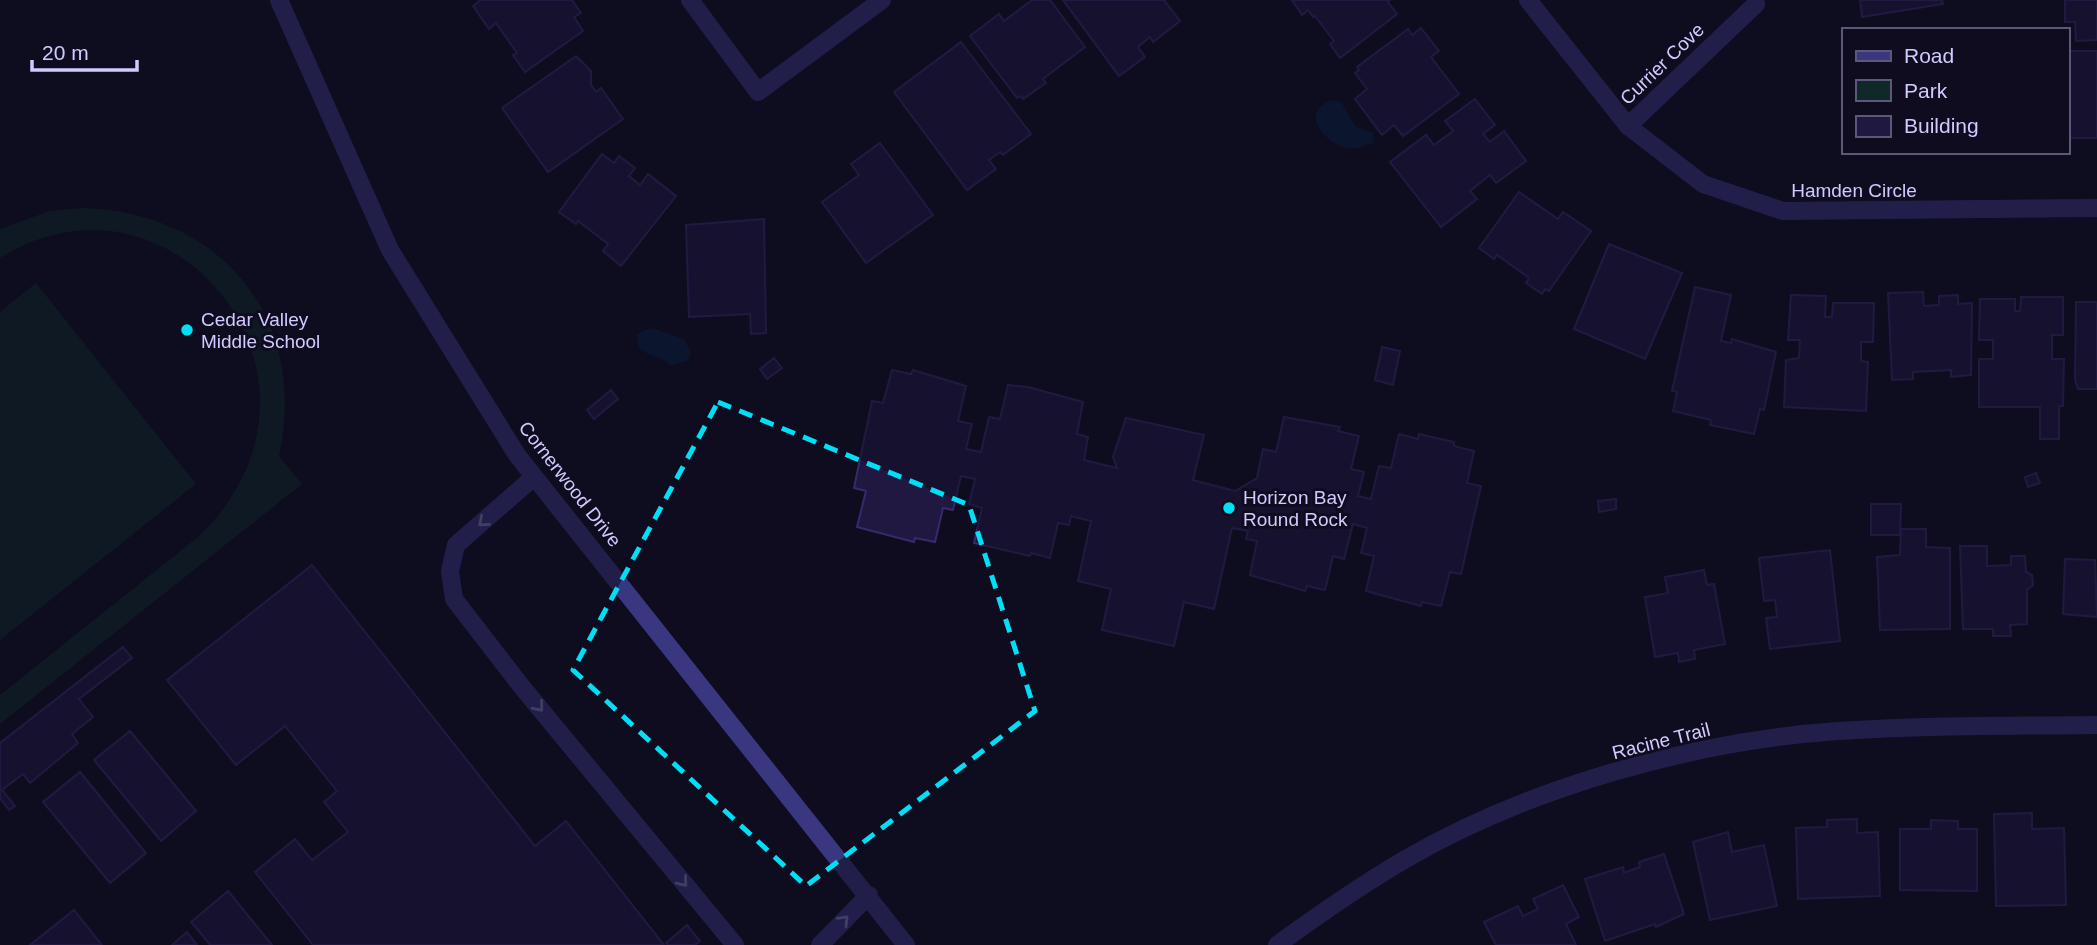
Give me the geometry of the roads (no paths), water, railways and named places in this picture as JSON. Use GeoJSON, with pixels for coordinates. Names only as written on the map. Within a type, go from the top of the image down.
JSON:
{"type":"FeatureCollection","features":[{"type":"Feature","properties":{"kind":"street","name":"Cornerwood Drive"},"geometry":{"type":"LineString","coordinates":[[279,0],[390,250],[517,455],[632,596],[811,828],[869,895],[906,945]]}},
{"type":"Feature","properties":{"kind":"street"},"geometry":{"type":"LineString","coordinates":[[690,0],[758,92],[882,0]]}},
{"type":"Feature","properties":{"kind":"street","name":"Hamden Circle"},"geometry":{"type":"LineString","coordinates":[[1528,0],[1628,126],[1703,184],[1783,211],[2097,208]]}},
{"type":"Feature","properties":{"kind":"street","name":"Currier Cove"},"geometry":{"type":"LineString","coordinates":[[1628,126],[1756,4]]}},
{"type":"Feature","properties":{"kind":"street"},"geometry":{"type":"LineString","coordinates":[[534,477],[456,545],[450,571],[454,599],[735,945]]}},
{"type":"Feature","properties":{"kind":"street","name":"Racine Trail"},"geometry":{"type":"LineString","coordinates":[[1276,945],[1406,859],[1488,819],[1572,786],[1659,761],[1747,742],[1837,731],[2097,725]]}},
{"type":"Feature","properties":{"kind":"street"},"geometry":{"type":"LineString","coordinates":[[820,945],[869,895]]}},
{"type":"Feature","properties":{"kind":"water"},"geometry":{"type":"Polygon","coordinates":[[[1333,100],[1341,102],[1356,127],[1373,133],[1373,143],[1351,149],[1342,147],[1325,135],[1316,119],[1317,112],[1322,105],[1333,100]]]}},
{"type":"Feature","properties":{"kind":"water"},"geometry":{"type":"Polygon","coordinates":[[[651,328],[684,339],[691,353],[688,360],[672,366],[643,351],[639,347],[637,334],[651,328]]]}},
{"type":"Feature","properties":{"kind":"place","name":"Cedar Valley Middle School"},"geometry":{"type":"Point","coordinates":[187,330]}},
{"type":"Feature","properties":{"kind":"place","name":"Horizon Bay Round Rock"},"geometry":{"type":"Point","coordinates":[1229,508]}}]}
